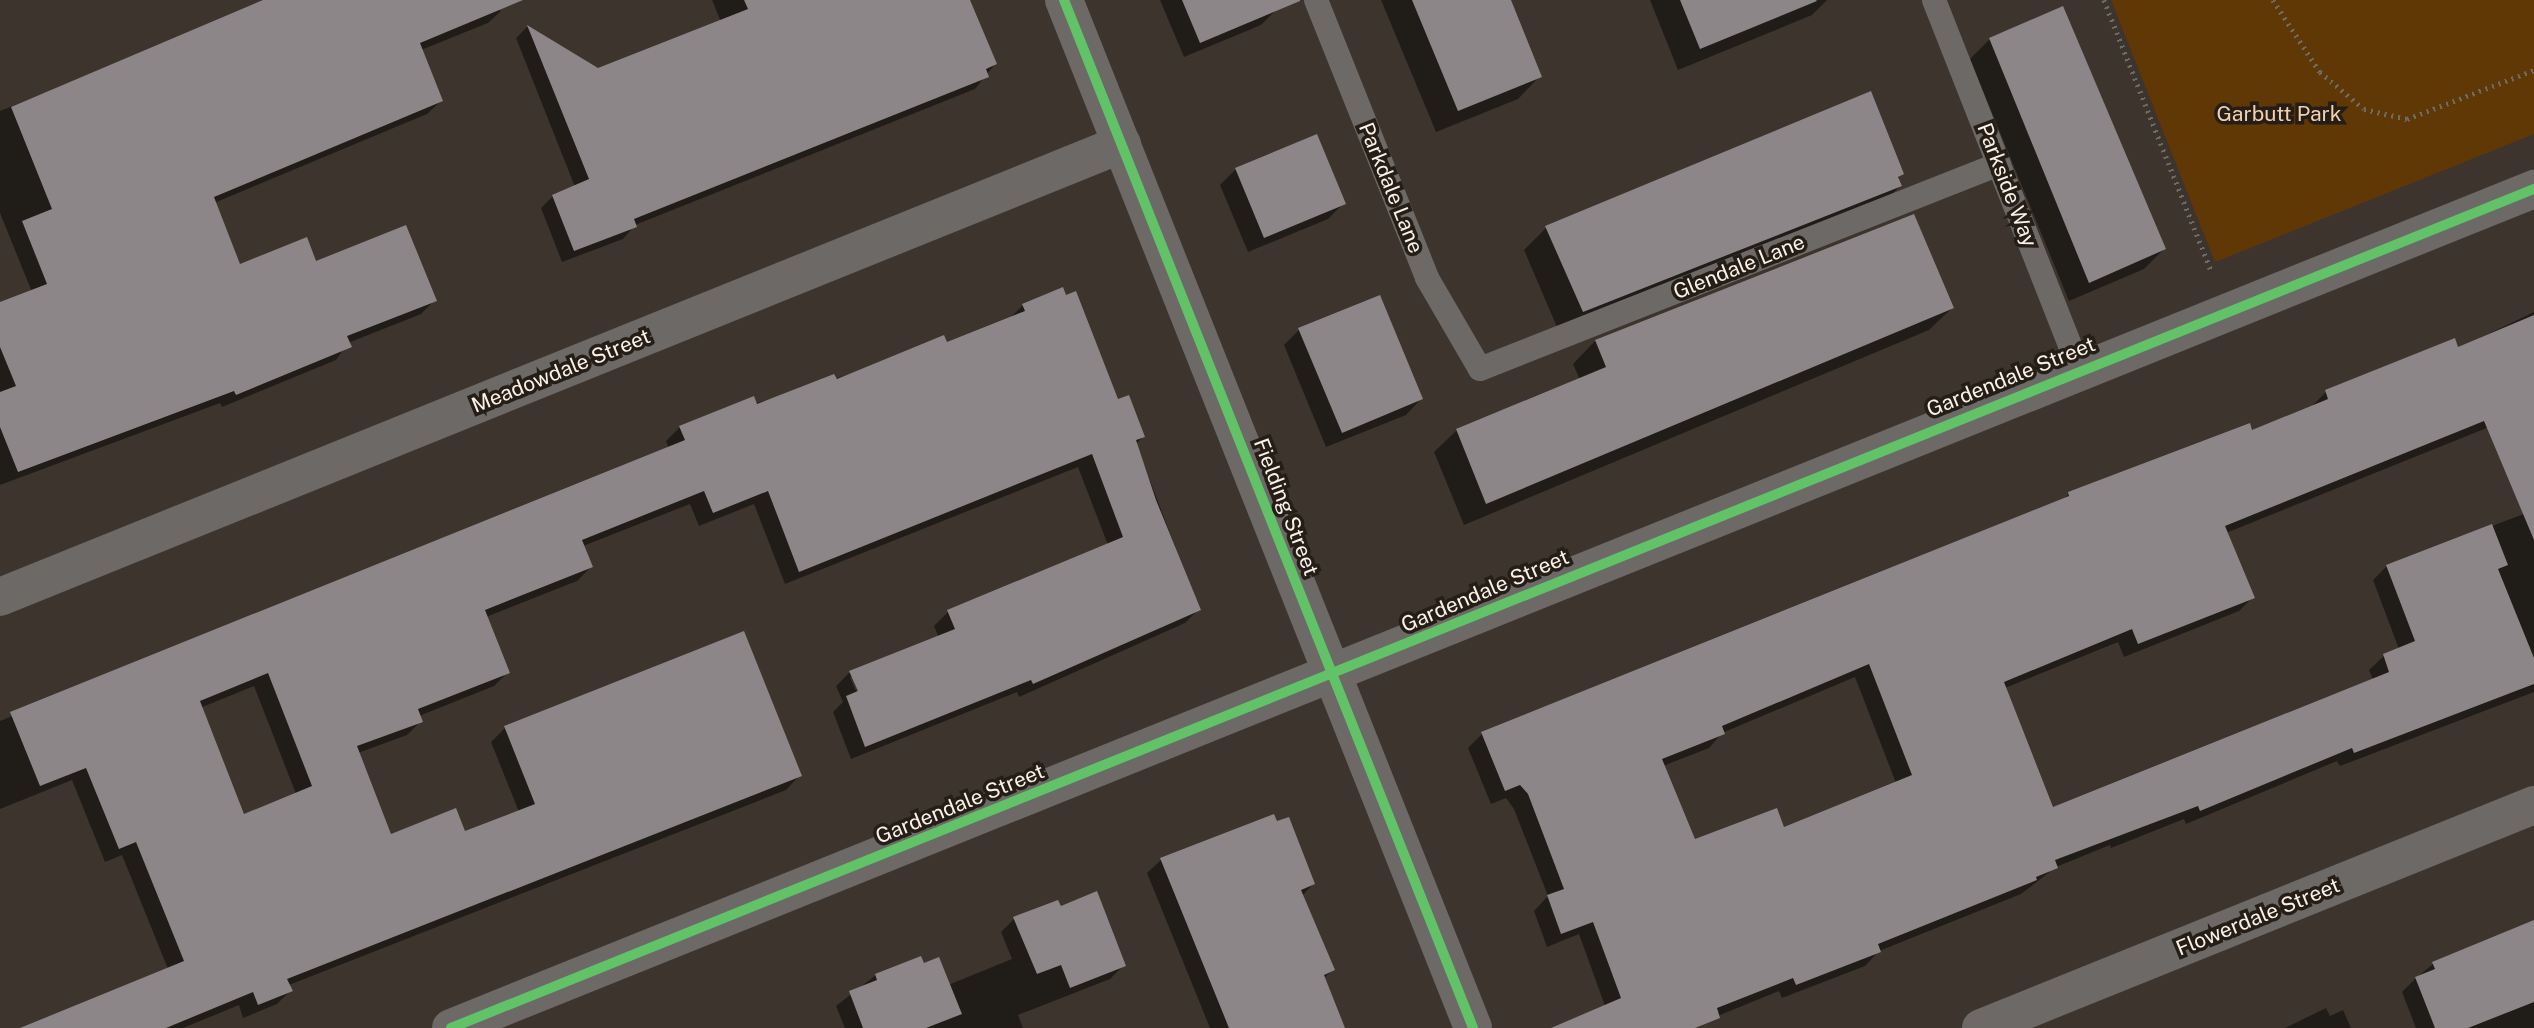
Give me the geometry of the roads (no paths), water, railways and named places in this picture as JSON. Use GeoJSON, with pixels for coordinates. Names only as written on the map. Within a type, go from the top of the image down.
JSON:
{"type":"FeatureCollection","features":[{"type":"Feature","properties":{"kind":"street","name":"Fielding Street"},"geometry":{"type":"LineString","coordinates":[[1064,0],[1330,676],[1473,1028]]}},
{"type":"Feature","properties":{"kind":"street","name":"Meadowdale Street"},"geometry":{"type":"LineString","coordinates":[[0,597],[1122,144]]}},
{"type":"Feature","properties":{"kind":"street","name":"Gardendale Street"},"geometry":{"type":"LineString","coordinates":[[451,1028],[2534,189]]}},
{"type":"Feature","properties":{"kind":"street","name":"Flowerdale Street"},"geometry":{"type":"LineString","coordinates":[[1981,1028],[2534,805]]}},
{"type":"Feature","properties":{"kind":"lane","name":"Parkdale Lane"},"geometry":{"type":"LineString","coordinates":[[1316,0],[1426,278],[1480,369]]}},
{"type":"Feature","properties":{"kind":"lane","name":"Parkside Way"},"geometry":{"type":"LineString","coordinates":[[1934,0],[2080,370]]}},
{"type":"Feature","properties":{"kind":"lane","name":"Glendale Lane"},"geometry":{"type":"LineString","coordinates":[[1480,369],[1999,164]]}},
{"type":"Feature","properties":{"kind":"park label","name":"Garbutt Park"},"geometry":{"type":"Point","coordinates":[2279,114]}}]}
